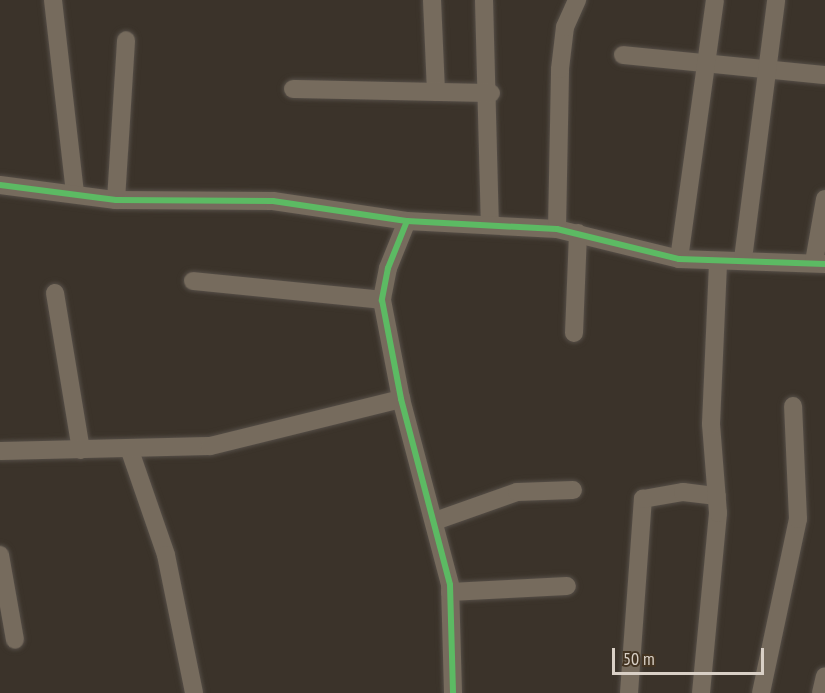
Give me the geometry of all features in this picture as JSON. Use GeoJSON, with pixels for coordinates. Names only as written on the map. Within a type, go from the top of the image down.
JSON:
{"type":"FeatureCollection","features":[{"type":"Feature","properties":{"kind":"street"},"geometry":{"type":"LineString","coordinates":[[53,0],[75,192]]}},
{"type":"Feature","properties":{"kind":"street"},"geometry":{"type":"LineString","coordinates":[[432,0],[436,92]]}},
{"type":"Feature","properties":{"kind":"street"},"geometry":{"type":"LineString","coordinates":[[484,0],[491,93],[490,224]]}},
{"type":"Feature","properties":{"kind":"street"},"geometry":{"type":"LineString","coordinates":[[557,229],[560,69],[565,27],[577,0]]}},
{"type":"Feature","properties":{"kind":"street"},"geometry":{"type":"LineString","coordinates":[[679,259],[702,66],[715,0]]}},
{"type":"Feature","properties":{"kind":"street"},"geometry":{"type":"LineString","coordinates":[[743,259],[776,0]]}},
{"type":"Feature","properties":{"kind":"street"},"geometry":{"type":"LineString","coordinates":[[116,200],[126,40]]}},
{"type":"Feature","properties":{"kind":"street"},"geometry":{"type":"LineString","coordinates":[[623,55],[702,66],[825,75]]}},
{"type":"Feature","properties":{"kind":"street"},"geometry":{"type":"LineString","coordinates":[[293,89],[491,93]]}},
{"type":"Feature","properties":{"kind":"street"},"geometry":{"type":"LineString","coordinates":[[0,184],[75,192],[116,200],[273,201],[407,221],[557,229],[679,259],[718,262],[743,259],[819,263],[825,199]]}},
{"type":"Feature","properties":{"kind":"street"},"geometry":{"type":"LineString","coordinates":[[407,221],[386,273],[382,300],[401,399],[435,521],[450,592],[453,693]]}},
{"type":"Feature","properties":{"kind":"street"},"geometry":{"type":"LineString","coordinates":[[574,333],[579,233]]}},
{"type":"Feature","properties":{"kind":"street"},"geometry":{"type":"LineString","coordinates":[[701,693],[717,496],[711,424],[718,262]]}},
{"type":"Feature","properties":{"kind":"street"},"geometry":{"type":"LineString","coordinates":[[193,281],[382,300]]}},
{"type":"Feature","properties":{"kind":"street"},"geometry":{"type":"LineString","coordinates":[[55,293],[81,450]]}},
{"type":"Feature","properties":{"kind":"street"},"geometry":{"type":"LineString","coordinates":[[0,451],[210,446],[401,399]]}},
{"type":"Feature","properties":{"kind":"street"},"geometry":{"type":"LineString","coordinates":[[761,693],[798,519],[793,405]]}},
{"type":"Feature","properties":{"kind":"street"},"geometry":{"type":"LineString","coordinates":[[129,448],[166,555],[194,693]]}},
{"type":"Feature","properties":{"kind":"street"},"geometry":{"type":"LineString","coordinates":[[435,521],[517,492],[573,490]]}},
{"type":"Feature","properties":{"kind":"street"},"geometry":{"type":"LineString","coordinates":[[629,693],[643,500],[683,492],[717,496]]}},
{"type":"Feature","properties":{"kind":"street"},"geometry":{"type":"LineString","coordinates":[[0,555],[15,640]]}},
{"type":"Feature","properties":{"kind":"street"},"geometry":{"type":"LineString","coordinates":[[450,592],[567,586]]}},
{"type":"Feature","properties":{"kind":"street"},"geometry":{"type":"LineString","coordinates":[[821,693],[825,676]]}},
{"type":"Feature","properties":{"kind":"cycle path"},"geometry":{"type":"LineString","coordinates":[[0,185],[116,200],[273,201],[407,221],[557,229],[679,259],[825,264]]}},
{"type":"Feature","properties":{"kind":"cycle path"},"geometry":{"type":"LineString","coordinates":[[407,221],[388,268],[382,300],[401,399],[450,585],[453,693]]}}]}
